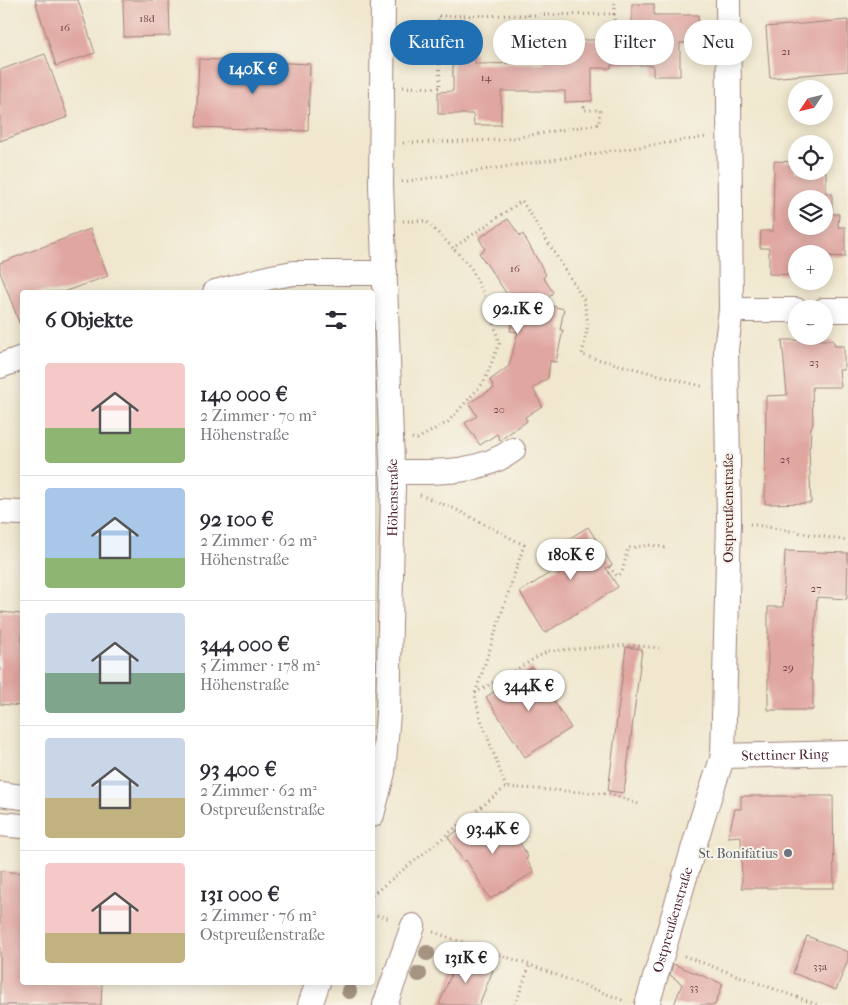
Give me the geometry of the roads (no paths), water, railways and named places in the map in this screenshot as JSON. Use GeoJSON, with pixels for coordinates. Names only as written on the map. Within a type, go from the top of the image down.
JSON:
{"type":"FeatureCollection","features":[{"type":"Feature","properties":{"kind":"street","name":"Höhenstraße"},"geometry":{"type":"LineString","coordinates":[[375,803],[383,772],[388,714],[393,480],[381,185],[384,87],[383,0]]}},
{"type":"Feature","properties":{"kind":"street","name":"Ostpreußenstraße"},"geometry":{"type":"LineString","coordinates":[[637,1003],[664,949],[723,756],[729,520],[726,349],[731,310],[728,0]]}},
{"type":"Feature","properties":{"kind":"street"},"geometry":{"type":"LineString","coordinates":[[222,290],[294,273],[385,272]]}},
{"type":"Feature","properties":{"kind":"street"},"geometry":{"type":"LineString","coordinates":[[731,310],[788,310]]}},
{"type":"Feature","properties":{"kind":"street"},"geometry":{"type":"LineString","coordinates":[[833,310],[848,310]]}},
{"type":"Feature","properties":{"kind":"street"},"geometry":{"type":"LineString","coordinates":[[0,366],[20,359]]}},
{"type":"Feature","properties":{"kind":"street"},"geometry":{"type":"LineString","coordinates":[[393,480],[478,467],[500,459],[513,450]]}},
{"type":"Feature","properties":{"kind":"street"},"geometry":{"type":"LineString","coordinates":[[0,512],[20,513]]}},
{"type":"Feature","properties":{"kind":"street","name":"Stettiner Ring"},"geometry":{"type":"LineString","coordinates":[[723,756],[848,753]]}},
{"type":"Feature","properties":{"kind":"street"},"geometry":{"type":"LineString","coordinates":[[0,794],[20,797]]}},
{"type":"Feature","properties":{"kind":"street"},"geometry":{"type":"LineString","coordinates":[[0,824],[20,826]]}},
{"type":"Feature","properties":{"kind":"street"},"geometry":{"type":"LineString","coordinates":[[385,1005],[413,926]]}},
{"type":"Feature","properties":{"kind":"street"},"geometry":{"type":"LineString","coordinates":[[310,1005],[317,985]]}},
{"type":"Feature","properties":{"kind":"place","name":"St. Bonifatius"},"geometry":{"type":"Point","coordinates":[788,853]}}]}
